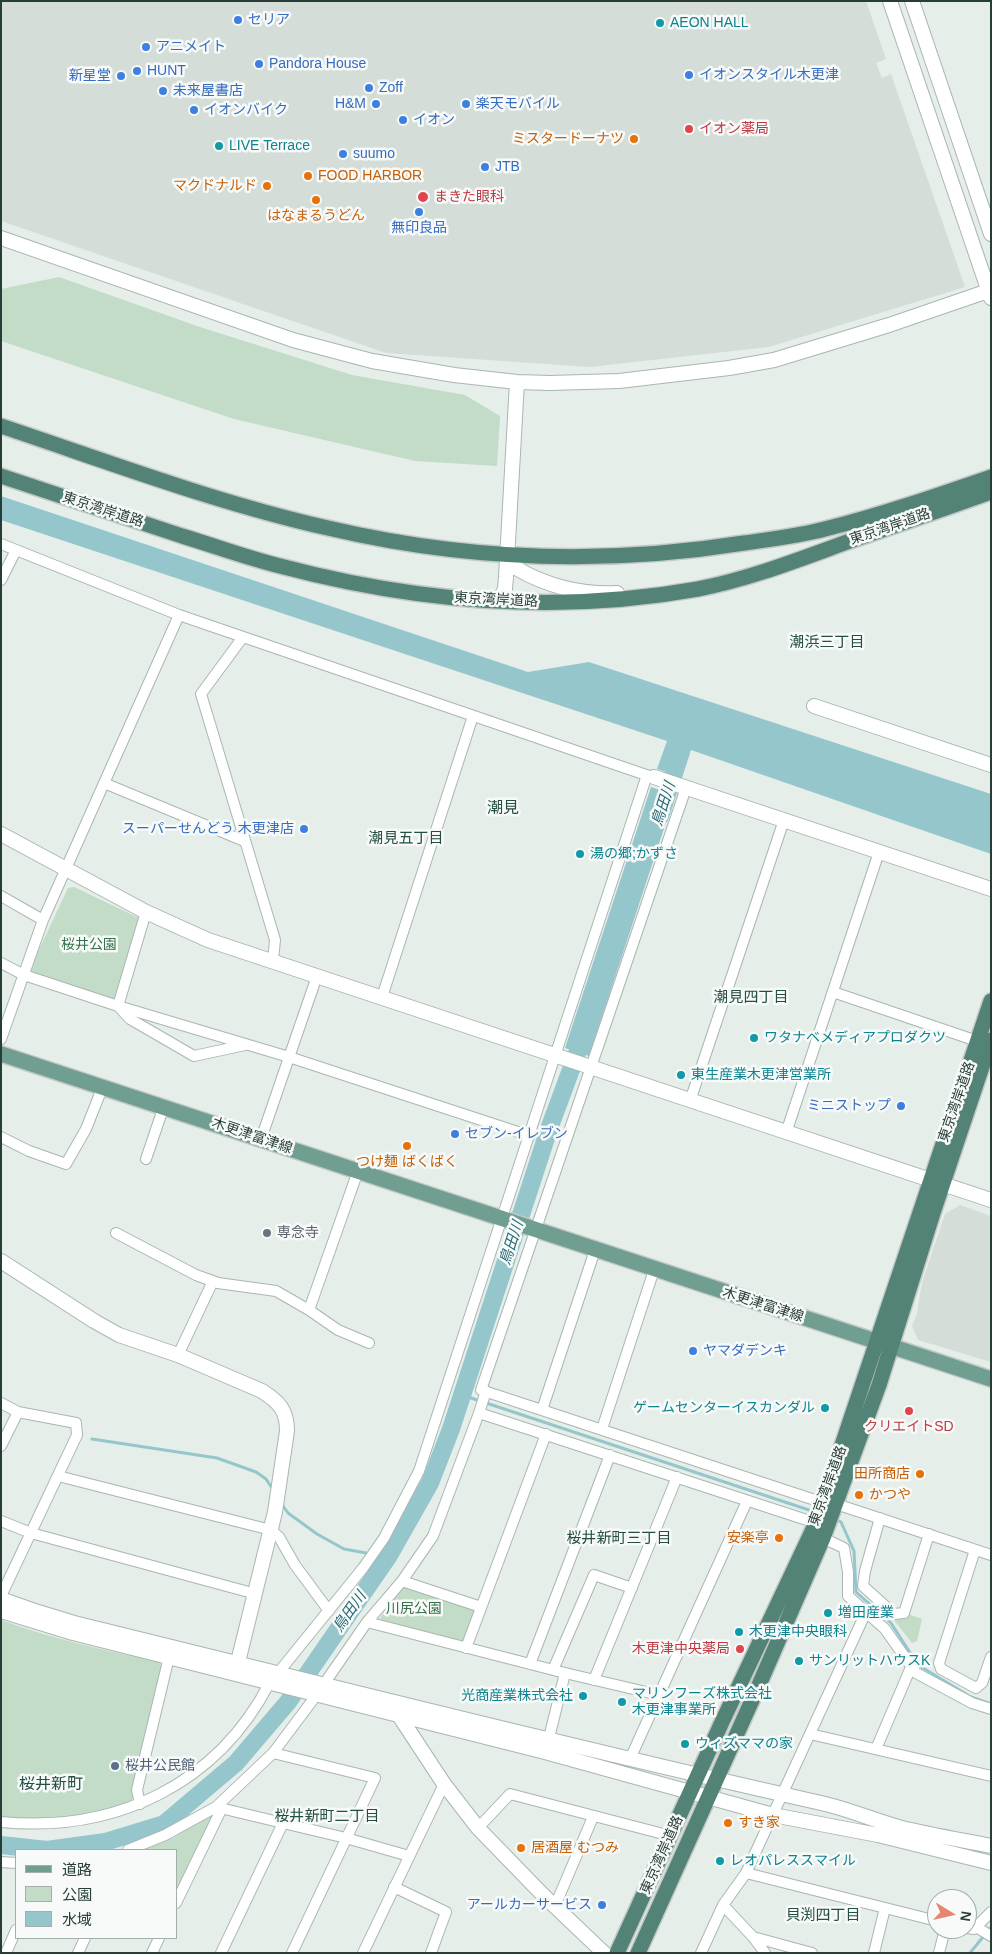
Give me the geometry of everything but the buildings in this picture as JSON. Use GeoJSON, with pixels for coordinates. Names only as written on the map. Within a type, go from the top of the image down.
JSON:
{"type":"FeatureCollection","features":[{"type":"Feature","properties":{"kind":"highway","name":"東京湾岸道路"},"geometry":{"type":"LineString","coordinates":[[1,426],[221,499],[302,522],[398,542],[508,555],[582,557],[639,554],[700,550],[754,542],[824,529],[991,478]]}},
{"type":"Feature","properties":{"kind":"highway"},"geometry":{"type":"LineString","coordinates":[[1,470],[53,493]]}},
{"type":"Feature","properties":{"kind":"highway","name":"東京湾岸道路"},"geometry":{"type":"LineString","coordinates":[[1,476],[224,549],[298,571],[395,590],[499,601],[598,601],[675,592],[729,582],[770,570],[991,492]]}},
{"type":"Feature","properties":{"kind":"highway","name":"東京湾岸道路"},"geometry":{"type":"LineString","coordinates":[[638,1953],[823,1538],[830,1503],[984,1040],[991,1001]]}},
{"type":"Feature","properties":{"kind":"highway","name":"東京湾岸道路"},"geometry":{"type":"LineString","coordinates":[[617,1953],[816,1523],[830,1503]]}},
{"type":"Feature","properties":{"kind":"main road","name":"木更津富津線"},"geometry":{"type":"LineString","coordinates":[[1,1054],[164,1106],[654,1270],[991,1379]]}},
{"type":"Feature","properties":{"kind":"street"},"geometry":{"type":"LineString","coordinates":[[1,238],[293,340],[391,365],[454,375],[517,382],[619,381],[758,363],[821,347],[990,295],[890,1]]}},
{"type":"Feature","properties":{"kind":"street"},"geometry":{"type":"LineString","coordinates":[[912,1],[991,234]]}},
{"type":"Feature","properties":{"kind":"street"},"geometry":{"type":"LineString","coordinates":[[499,601],[505,589],[508,555],[517,382]]}},
{"type":"Feature","properties":{"kind":"street"},"geometry":{"type":"LineString","coordinates":[[1,544],[179,615],[683,787],[991,889]]}},
{"type":"Feature","properties":{"kind":"street"},"geometry":{"type":"LineString","coordinates":[[1,580],[16,550]]}},
{"type":"Feature","properties":{"kind":"street"},"geometry":{"type":"LineString","coordinates":[[508,555],[512,565],[521,571],[542,581],[569,589],[607,593],[675,592]]}},
{"type":"Feature","properties":{"kind":"street"},"geometry":{"type":"LineString","coordinates":[[1,1039],[43,920],[179,615]]}},
{"type":"Feature","properties":{"kind":"street"},"geometry":{"type":"LineString","coordinates":[[244,637],[201,694],[275,940],[273,960]]}},
{"type":"Feature","properties":{"kind":"street"},"geometry":{"type":"LineString","coordinates":[[814,706],[991,765]]}},
{"type":"Feature","properties":{"kind":"street"},"geometry":{"type":"LineString","coordinates":[[382,998],[473,716]]}},
{"type":"Feature","properties":{"kind":"street"},"geometry":{"type":"LineString","coordinates":[[1,1822],[29,1825],[56,1824],[93,1819],[159,1796],[190,1776],[217,1755],[240,1730],[274,1678],[384,1538],[419,1471],[651,776]]}},
{"type":"Feature","properties":{"kind":"street"},"geometry":{"type":"LineString","coordinates":[[104,783],[244,841]]}},
{"type":"Feature","properties":{"kind":"street"},"geometry":{"type":"LineString","coordinates":[[683,787],[591,1068],[482,1390],[991,1555]]}},
{"type":"Feature","properties":{"kind":"street"},"geometry":{"type":"LineString","coordinates":[[690,1101],[784,820]]}},
{"type":"Feature","properties":{"kind":"street"},"geometry":{"type":"LineString","coordinates":[[1,834],[146,912],[208,940],[273,960],[591,1068],[991,1200]]}},
{"type":"Feature","properties":{"kind":"street"},"geometry":{"type":"LineString","coordinates":[[786,1133],[879,852]]}},
{"type":"Feature","properties":{"kind":"street"},"geometry":{"type":"LineString","coordinates":[[1,896],[43,920]]}},
{"type":"Feature","properties":{"kind":"street"},"geometry":{"type":"LineString","coordinates":[[118,1006],[146,912]]}},
{"type":"Feature","properties":{"kind":"street"},"geometry":{"type":"LineString","coordinates":[[1,963],[24,975],[118,1006],[289,1057],[530,1136]]}},
{"type":"Feature","properties":{"kind":"street"},"geometry":{"type":"LineString","coordinates":[[261,1139],[317,976]]}},
{"type":"Feature","properties":{"kind":"street"},"geometry":{"type":"LineString","coordinates":[[833,992],[984,1040]]}},
{"type":"Feature","properties":{"kind":"street"},"geometry":{"type":"LineString","coordinates":[[118,1006],[130,1019],[194,1056],[247,1045]]}},
{"type":"Feature","properties":{"kind":"street"},"geometry":{"type":"LineString","coordinates":[[1,1137],[29,1151],[66,1164],[86,1129],[103,1086]]}},
{"type":"Feature","properties":{"kind":"street"},"geometry":{"type":"LineString","coordinates":[[146,1159],[164,1106]]}},
{"type":"Feature","properties":{"kind":"street"},"geometry":{"type":"LineString","coordinates":[[309,1310],[358,1171]]}},
{"type":"Feature","properties":{"kind":"street"},"geometry":{"type":"LineString","coordinates":[[116,1232],[196,1275],[212,1281],[276,1291],[338,1330],[369,1343]]}},
{"type":"Feature","properties":{"kind":"street"},"geometry":{"type":"LineString","coordinates":[[542,1410],[595,1250]]}},
{"type":"Feature","properties":{"kind":"street"},"geometry":{"type":"LineString","coordinates":[[1,1261],[119,1335],[178,1355],[262,1391],[275,1399],[284,1410],[288,1431],[271,1530],[237,1668]]}},
{"type":"Feature","properties":{"kind":"street"},"geometry":{"type":"LineString","coordinates":[[602,1429],[654,1270]]}},
{"type":"Feature","properties":{"kind":"street"},"geometry":{"type":"LineString","coordinates":[[178,1355],[212,1281]]}},
{"type":"Feature","properties":{"kind":"street"},"geometry":{"type":"LineString","coordinates":[[130,1849],[165,1835],[219,1807],[273,1753],[321,1689],[367,1622],[402,1581],[433,1536],[480,1413],[486,1391]]}},
{"type":"Feature","properties":{"kind":"street"},"geometry":{"type":"LineString","coordinates":[[1,1403],[18,1412],[76,1423],[78,1435],[1,1598],[38,1612],[237,1668],[547,1746],[690,1792],[773,1815],[878,1835],[991,1863]]}},
{"type":"Feature","properties":{"kind":"street"},"geometry":{"type":"LineString","coordinates":[[1,1446],[18,1412]]}},
{"type":"Feature","properties":{"kind":"street"},"geometry":{"type":"LineString","coordinates":[[480,1413],[816,1523]]}},
{"type":"Feature","properties":{"kind":"street"},"geometry":{"type":"LineString","coordinates":[[466,1648],[546,1434]]}},
{"type":"Feature","properties":{"kind":"street"},"geometry":{"type":"LineString","coordinates":[[530,1664],[610,1455]]}},
{"type":"Feature","properties":{"kind":"street"},"geometry":{"type":"LineString","coordinates":[[58,1476],[271,1530],[279,1538],[295,1565],[328,1611]]}},
{"type":"Feature","properties":{"kind":"street"},"geometry":{"type":"LineString","coordinates":[[594,1680],[677,1478]]}},
{"type":"Feature","properties":{"kind":"street"},"geometry":{"type":"LineString","coordinates":[[630,1760],[747,1500]]}},
{"type":"Feature","properties":{"kind":"street"},"geometry":{"type":"LineString","coordinates":[[880,1518],[865,1571],[863,1586],[894,1614],[904,1613],[929,1534]]}},
{"type":"Feature","properties":{"kind":"street"},"geometry":{"type":"LineString","coordinates":[[1,1521],[31,1533],[256,1594]]}},
{"type":"Feature","properties":{"kind":"street"},"geometry":{"type":"LineString","coordinates":[[823,1538],[844,1548],[848,1572],[848,1596],[885,1629],[916,1673],[972,1703],[991,1710]]}},
{"type":"Feature","properties":{"kind":"street"},"geometry":{"type":"LineString","coordinates":[[976,1550],[938,1663],[941,1669],[976,1688],[982,1683],[991,1657]]}},
{"type":"Feature","properties":{"kind":"street"},"geometry":{"type":"LineString","coordinates":[[554,1670],[594,1575],[632,1588]]}},
{"type":"Feature","properties":{"kind":"street"},"geometry":{"type":"LineString","coordinates":[[402,1581],[481,1607]]}},
{"type":"Feature","properties":{"kind":"street"},"geometry":{"type":"LineString","coordinates":[[1,1611],[73,1633],[169,1657],[237,1668]]}},
{"type":"Feature","properties":{"kind":"street"},"geometry":{"type":"LineString","coordinates":[[701,1953],[723,1905],[746,1873],[866,1612]]}},
{"type":"Feature","properties":{"kind":"street"},"geometry":{"type":"LineString","coordinates":[[367,1622],[659,1695]]}},
{"type":"Feature","properties":{"kind":"street"},"geometry":{"type":"LineString","coordinates":[[140,1804],[137,1790],[169,1657]]}},
{"type":"Feature","properties":{"kind":"street"},"geometry":{"type":"LineString","coordinates":[[876,1748],[911,1667]]}},
{"type":"Feature","properties":{"kind":"street"},"geometry":{"type":"LineString","coordinates":[[547,1746],[565,1673]]}},
{"type":"Feature","properties":{"kind":"street"},"geometry":{"type":"LineString","coordinates":[[399,1709],[444,1784],[478,1828],[604,1953]]}},
{"type":"Feature","properties":{"kind":"street"},"geometry":{"type":"LineString","coordinates":[[810,1734],[991,1776]]}},
{"type":"Feature","properties":{"kind":"street"},"geometry":{"type":"LineString","coordinates":[[547,1746],[630,1760],[823,1803],[901,1828],[991,1846]]}},
{"type":"Feature","properties":{"kind":"street"},"geometry":{"type":"LineString","coordinates":[[273,1753],[375,1778],[292,1953]]}},
{"type":"Feature","properties":{"kind":"street"},"geometry":{"type":"LineString","coordinates":[[362,1953],[444,1784]]}},
{"type":"Feature","properties":{"kind":"street"},"geometry":{"type":"LineString","coordinates":[[478,1828],[510,1794],[670,1836]]}},
{"type":"Feature","properties":{"kind":"street"},"geometry":{"type":"LineString","coordinates":[[219,1807],[346,1838],[409,1856]]}},
{"type":"Feature","properties":{"kind":"street"},"geometry":{"type":"LineString","coordinates":[[178,1899],[219,1807]]}},
{"type":"Feature","properties":{"kind":"street"},"geometry":{"type":"LineString","coordinates":[[555,1906],[594,1817]]}},
{"type":"Feature","properties":{"kind":"street"},"geometry":{"type":"LineString","coordinates":[[221,1953],[283,1823]]}},
{"type":"Feature","properties":{"kind":"street"},"geometry":{"type":"LineString","coordinates":[[1,1862],[15,1863]]}},
{"type":"Feature","properties":{"kind":"street"},"geometry":{"type":"LineString","coordinates":[[746,1873],[927,1918]]}},
{"type":"Feature","properties":{"kind":"street"},"geometry":{"type":"LineString","coordinates":[[394,1887],[446,1912],[431,1953]]}},
{"type":"Feature","properties":{"kind":"street"},"geometry":{"type":"LineString","coordinates":[[723,1905],[753,1937],[765,1953]]}},
{"type":"Feature","properties":{"kind":"street"},"geometry":{"type":"LineString","coordinates":[[874,1953],[885,1908]]}},
{"type":"Feature","properties":{"kind":"street"},"geometry":{"type":"LineString","coordinates":[[977,1923],[991,1912]]}},
{"type":"Feature","properties":{"kind":"street"},"geometry":{"type":"LineString","coordinates":[[977,1929],[991,1936]]}},
{"type":"Feature","properties":{"kind":"street"},"geometry":{"type":"LineString","coordinates":[[6,1953],[15,1932]]}},
{"type":"Feature","properties":{"kind":"street"},"geometry":{"type":"LineString","coordinates":[[753,1937],[812,1953]]}},
{"type":"Feature","properties":{"kind":"street"},"geometry":{"type":"LineString","coordinates":[[78,1953],[85,1939]]}},
{"type":"Feature","properties":{"kind":"street"},"geometry":{"type":"LineString","coordinates":[[152,1953],[159,1939]]}},
{"type":"Feature","properties":{"kind":"street"},"geometry":{"type":"LineString","coordinates":[[939,1953],[942,1939]]}},
{"type":"Feature","properties":{"kind":"shaded area"},"geometry":{"type":"Polygon","coordinates":[[[1,1],[866,1],[886,59],[876,63],[882,78],[891,74],[965,287],[769,347],[590,367],[386,353],[1,221],[1,1]]]}},
{"type":"Feature","properties":{"kind":"shaded area"},"geometry":{"type":"Polygon","coordinates":[[[960,1205],[991,1216],[991,1362],[918,1340],[912,1326],[917,1313],[922,1282],[945,1214],[960,1205]]]}},
{"type":"Feature","properties":{"kind":"green space"},"geometry":{"type":"Polygon","coordinates":[[[59,277],[200,327],[352,375],[465,395],[500,416],[497,466],[415,461],[234,419],[1,341],[1,289],[59,277]]]}},
{"type":"Feature","properties":{"kind":"green space","name":"桜井公園"},"geometry":{"type":"Polygon","coordinates":[[[74,887],[141,919],[118,1000],[112,1001],[31,972],[37,954],[68,888],[74,887]]]}},
{"type":"Feature","properties":{"kind":"green space","name":"川尻公園"},"geometry":{"type":"Polygon","coordinates":[[[407,1587],[473,1608],[475,1611],[464,1642],[382,1621],[380,1618],[403,1588],[407,1587]]]}},
{"type":"Feature","properties":{"kind":"green space"},"geometry":{"type":"Polygon","coordinates":[[[908,1614],[922,1619],[917,1641],[912,1643],[894,1620],[904,1618],[908,1614]]]}},
{"type":"Feature","properties":{"kind":"green space"},"geometry":{"type":"Polygon","coordinates":[[[1,1620],[60,1638],[158,1662],[162,1666],[132,1801],[122,1806],[55,1821],[1,1819],[1,1620]]]}},
{"type":"Feature","properties":{"kind":"green space"},"geometry":{"type":"Polygon","coordinates":[[[217,1811],[178,1888],[178,1849],[144,1849],[173,1838],[217,1811]]]}},
{"type":"Feature","properties":{"kind":"water"},"geometry":{"type":"Polygon","coordinates":[[[1,496],[528,672],[589,662],[991,794],[991,854],[691,750],[681,777],[657,769],[667,741],[1,520],[1,496]]]}},
{"type":"Feature","properties":{"kind":"water"},"geometry":{"type":"Polygon","coordinates":[[[651,787],[675,795],[589,1056],[565,1048],[651,787]]]}},
{"type":"Feature","properties":{"kind":"waterway","name":"鳥田川"},"geometry":{"type":"LineString","coordinates":[[660,816],[681,752]]}},
{"type":"Feature","properties":{"kind":"waterway","name":"鳥田川"},"geometry":{"type":"LineString","coordinates":[[54,1849],[105,1842],[164,1824],[236,1763],[288,1702],[388,1557],[430,1483],[451,1429],[549,1129],[586,1029]]}},
{"type":"Feature","properties":{"kind":"waterway"},"geometry":{"type":"LineString","coordinates":[[462,1395],[815,1512]]}},
{"type":"Feature","properties":{"kind":"waterway"},"geometry":{"type":"LineString","coordinates":[[92,1439],[217,1458],[256,1472],[266,1479],[274,1491]]}},
{"type":"Feature","properties":{"kind":"waterway"},"geometry":{"type":"LineString","coordinates":[[281,1503],[288,1513],[317,1534],[344,1549],[388,1557]]}},
{"type":"Feature","properties":{"kind":"waterway"},"geometry":{"type":"LineString","coordinates":[[835,1519],[841,1522],[854,1551],[856,1592],[891,1623],[918,1665],[971,1697],[991,1704]]}},
{"type":"Feature","properties":{"kind":"waterway","name":"鳥田川"},"geometry":{"type":"LineString","coordinates":[[1,1845],[38,1849]]}},
{"type":"Feature","properties":{"kind":"waterway"},"geometry":{"type":"LineString","coordinates":[[970,1953],[991,1927]]}},
{"type":"Feature","properties":{"kind":"place","name":"セリア"},"geometry":{"type":"Point","coordinates":[238,20]}},
{"type":"Feature","properties":{"kind":"place","name":"AEON HALL"},"geometry":{"type":"Point","coordinates":[660,23]}},
{"type":"Feature","properties":{"kind":"place","name":"アニメイト"},"geometry":{"type":"Point","coordinates":[146,47]}},
{"type":"Feature","properties":{"kind":"place","name":"Pandora House"},"geometry":{"type":"Point","coordinates":[259,64]}},
{"type":"Feature","properties":{"kind":"place","name":"HUNT"},"geometry":{"type":"Point","coordinates":[137,71]}},
{"type":"Feature","properties":{"kind":"place","name":"イオンスタイル木更津"},"geometry":{"type":"Point","coordinates":[689,75]}},
{"type":"Feature","properties":{"kind":"place","name":"新星堂"},"geometry":{"type":"Point","coordinates":[121,76]}},
{"type":"Feature","properties":{"kind":"place","name":"Zoff"},"geometry":{"type":"Point","coordinates":[369,88]}},
{"type":"Feature","properties":{"kind":"place","name":"未来屋書店"},"geometry":{"type":"Point","coordinates":[163,91]}},
{"type":"Feature","properties":{"kind":"place","name":"H&M"},"geometry":{"type":"Point","coordinates":[376,104]}},
{"type":"Feature","properties":{"kind":"place","name":"楽天モバイル"},"geometry":{"type":"Point","coordinates":[466,104]}},
{"type":"Feature","properties":{"kind":"place","name":"イオンバイク"},"geometry":{"type":"Point","coordinates":[194,110]}},
{"type":"Feature","properties":{"kind":"place","name":"イオン"},"geometry":{"type":"Point","coordinates":[403,120]}},
{"type":"Feature","properties":{"kind":"place","name":"イオン薬局"},"geometry":{"type":"Point","coordinates":[689,129]}},
{"type":"Feature","properties":{"kind":"place","name":"ミスタードーナツ"},"geometry":{"type":"Point","coordinates":[634,139]}},
{"type":"Feature","properties":{"kind":"place","name":"LIVE Terrace"},"geometry":{"type":"Point","coordinates":[219,146]}},
{"type":"Feature","properties":{"kind":"place","name":"suumo"},"geometry":{"type":"Point","coordinates":[343,154]}},
{"type":"Feature","properties":{"kind":"place","name":"JTB"},"geometry":{"type":"Point","coordinates":[485,167]}},
{"type":"Feature","properties":{"kind":"place","name":"FOOD HARBOR"},"geometry":{"type":"Point","coordinates":[308,176]}},
{"type":"Feature","properties":{"kind":"place","name":"マクドナルド"},"geometry":{"type":"Point","coordinates":[267,186]}},
{"type":"Feature","properties":{"kind":"place","name":"まきた眼科"},"geometry":{"type":"Point","coordinates":[423,197]}},
{"type":"Feature","properties":{"kind":"place","name":"はなまるうどん"},"geometry":{"type":"Point","coordinates":[316,200]}},
{"type":"Feature","properties":{"kind":"place","name":"無印良品"},"geometry":{"type":"Point","coordinates":[419,212]}},
{"type":"Feature","properties":{"kind":"place","name":"スーパーせんどう 木更津店"},"geometry":{"type":"Point","coordinates":[304,829]}},
{"type":"Feature","properties":{"kind":"place","name":"湯の郷;かずさ"},"geometry":{"type":"Point","coordinates":[580,854]}},
{"type":"Feature","properties":{"kind":"place","name":"ワタナベメディアプロダクツ"},"geometry":{"type":"Point","coordinates":[754,1038]}},
{"type":"Feature","properties":{"kind":"place","name":"東生産業木更津営業所"},"geometry":{"type":"Point","coordinates":[681,1075]}},
{"type":"Feature","properties":{"kind":"place","name":"ミニストップ"},"geometry":{"type":"Point","coordinates":[901,1106]}},
{"type":"Feature","properties":{"kind":"place","name":"セブン-イレブン"},"geometry":{"type":"Point","coordinates":[455,1134]}},
{"type":"Feature","properties":{"kind":"place","name":"つけ麺 ばくばく"},"geometry":{"type":"Point","coordinates":[407,1146]}},
{"type":"Feature","properties":{"kind":"place","name":"専念寺"},"geometry":{"type":"Point","coordinates":[267,1233]}},
{"type":"Feature","properties":{"kind":"place","name":"ヤマダデンキ"},"geometry":{"type":"Point","coordinates":[693,1351]}},
{"type":"Feature","properties":{"kind":"place","name":"ゲームセンターイスカンダル"},"geometry":{"type":"Point","coordinates":[825,1408]}},
{"type":"Feature","properties":{"kind":"place","name":"クリエイトSD"},"geometry":{"type":"Point","coordinates":[909,1411]}},
{"type":"Feature","properties":{"kind":"place","name":"田所商店"},"geometry":{"type":"Point","coordinates":[920,1474]}},
{"type":"Feature","properties":{"kind":"place","name":"かつや"},"geometry":{"type":"Point","coordinates":[859,1495]}},
{"type":"Feature","properties":{"kind":"place","name":"安楽亭"},"geometry":{"type":"Point","coordinates":[779,1538]}},
{"type":"Feature","properties":{"kind":"place","name":"増田産業"},"geometry":{"type":"Point","coordinates":[828,1613]}},
{"type":"Feature","properties":{"kind":"place","name":"木更津中央眼科"},"geometry":{"type":"Point","coordinates":[739,1632]}},
{"type":"Feature","properties":{"kind":"place","name":"木更津中央薬局"},"geometry":{"type":"Point","coordinates":[740,1649]}},
{"type":"Feature","properties":{"kind":"place","name":"サンリットハウスK"},"geometry":{"type":"Point","coordinates":[799,1661]}},
{"type":"Feature","properties":{"kind":"place","name":"光商産業株式会社"},"geometry":{"type":"Point","coordinates":[583,1696]}},
{"type":"Feature","properties":{"kind":"place","name":"マリンフーズ株式会社 木更津事業所"},"geometry":{"type":"Point","coordinates":[622,1702]}},
{"type":"Feature","properties":{"kind":"place","name":"ウィズママの家"},"geometry":{"type":"Point","coordinates":[685,1744]}},
{"type":"Feature","properties":{"kind":"place","name":"桜井公民館"},"geometry":{"type":"Point","coordinates":[115,1766]}},
{"type":"Feature","properties":{"kind":"place","name":"すき家"},"geometry":{"type":"Point","coordinates":[728,1823]}},
{"type":"Feature","properties":{"kind":"place","name":"居酒屋 むつみ"},"geometry":{"type":"Point","coordinates":[521,1848]}},
{"type":"Feature","properties":{"kind":"place","name":"レオパレススマイル"},"geometry":{"type":"Point","coordinates":[720,1861]}},
{"type":"Feature","properties":{"kind":"place","name":"アールカーサービス"},"geometry":{"type":"Point","coordinates":[602,1905]}},
{"type":"Feature","properties":{"kind":"district","name":"潮浜三丁目"},"geometry":{"type":"Point","coordinates":[827,643]}},
{"type":"Feature","properties":{"kind":"district","name":"潮見"},"geometry":{"type":"Point","coordinates":[503,809]}},
{"type":"Feature","properties":{"kind":"district","name":"潮見五丁目"},"geometry":{"type":"Point","coordinates":[406,839]}},
{"type":"Feature","properties":{"kind":"district","name":"潮見四丁目"},"geometry":{"type":"Point","coordinates":[751,998]}},
{"type":"Feature","properties":{"kind":"district","name":"桜井新町三丁目"},"geometry":{"type":"Point","coordinates":[619,1539]}},
{"type":"Feature","properties":{"kind":"district","name":"桜井新町"},"geometry":{"type":"Point","coordinates":[51,1785]}},
{"type":"Feature","properties":{"kind":"district","name":"桜井新町二丁目"},"geometry":{"type":"Point","coordinates":[327,1817]}},
{"type":"Feature","properties":{"kind":"district","name":"貝渕四丁目"},"geometry":{"type":"Point","coordinates":[823,1916]}}]}
